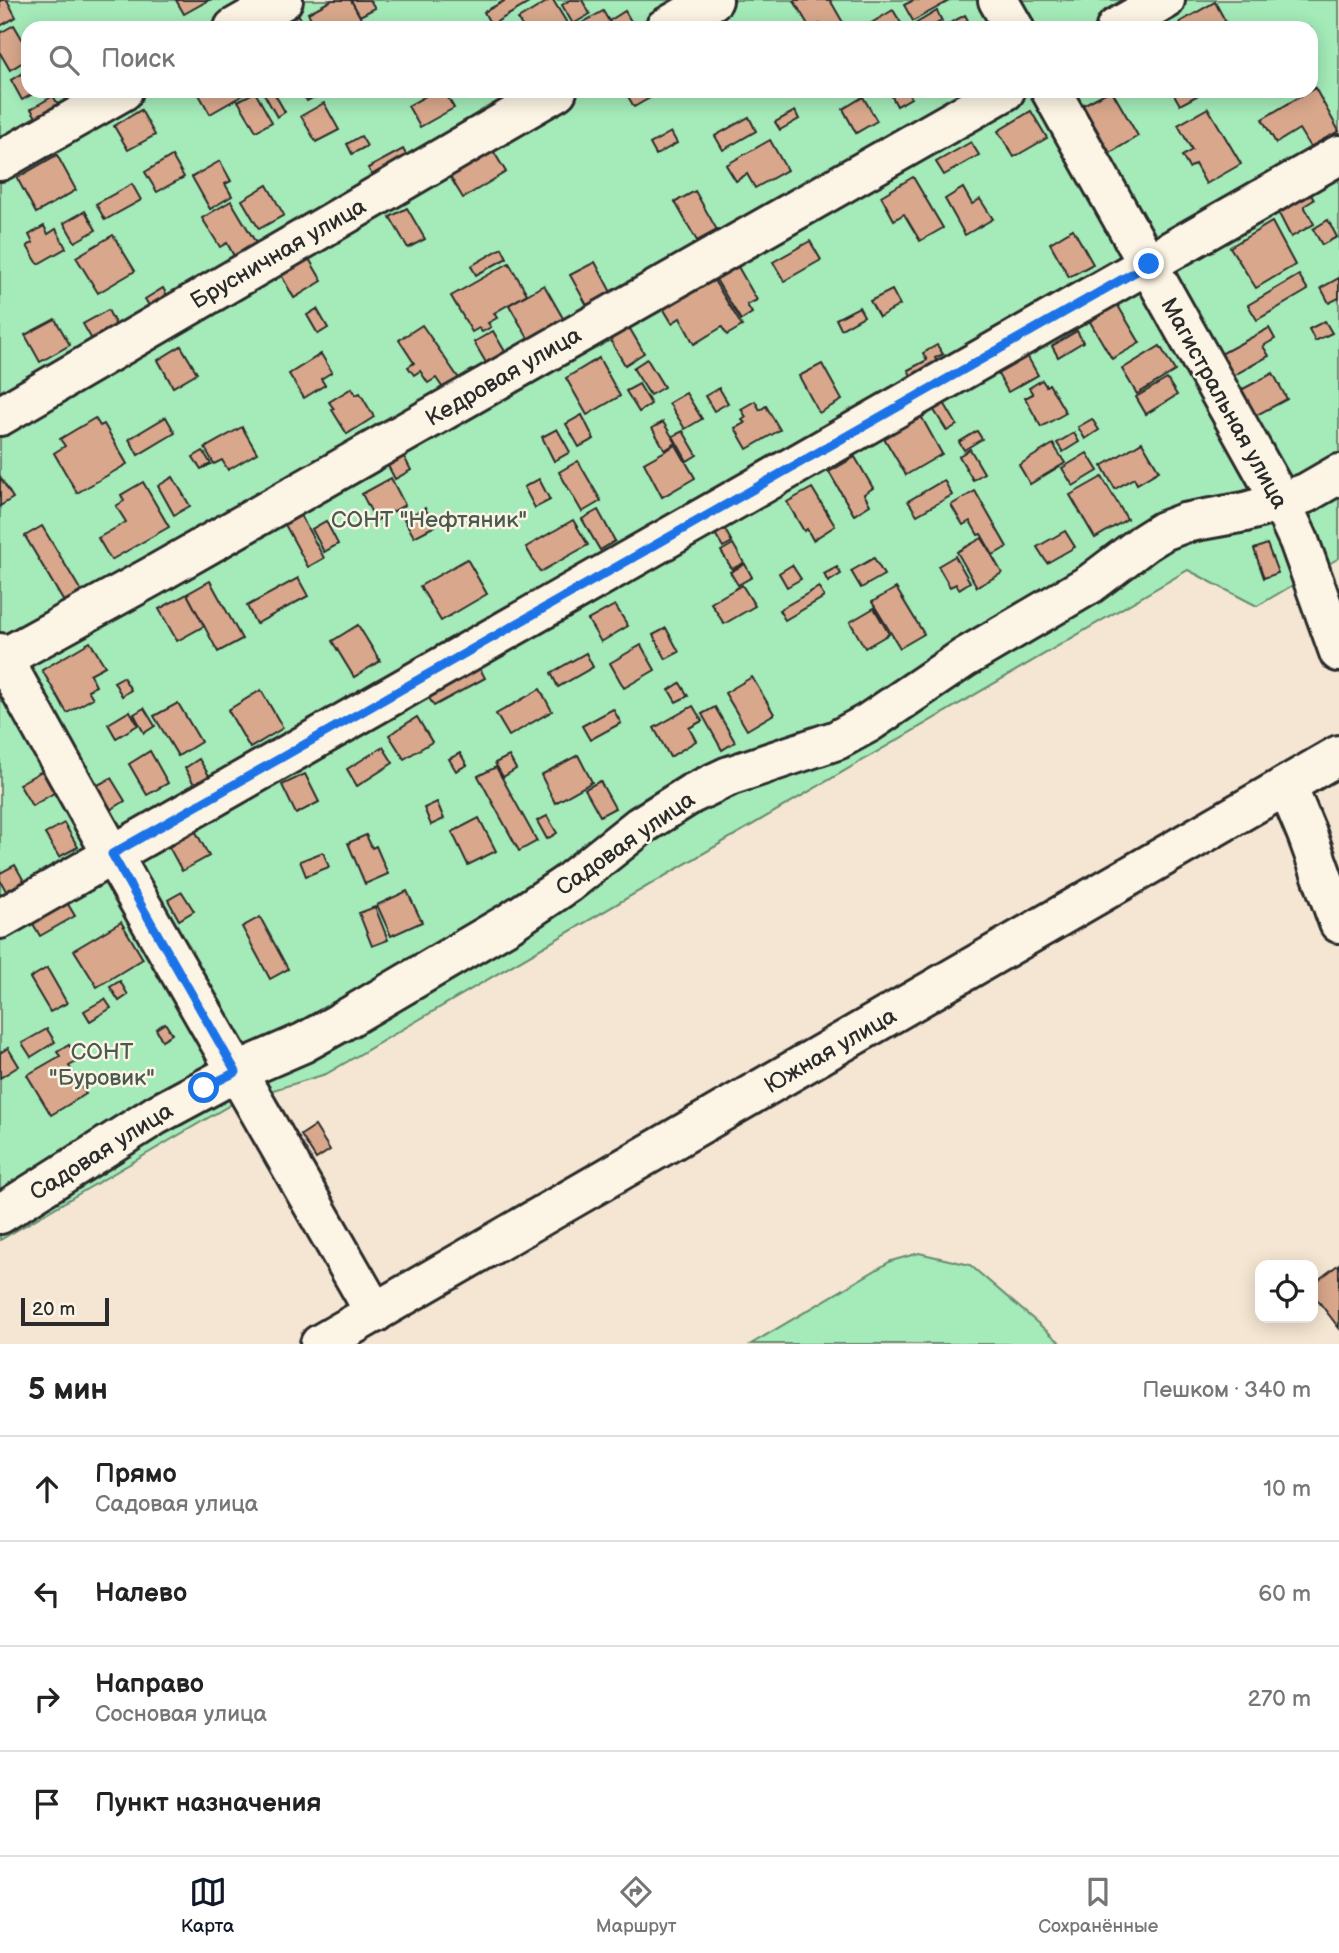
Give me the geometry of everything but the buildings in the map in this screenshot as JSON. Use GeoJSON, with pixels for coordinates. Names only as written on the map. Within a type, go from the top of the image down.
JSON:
{"type":"FeatureCollection","features":[{"type":"Feature","properties":{"kind":"street"},"geometry":{"type":"LineString","coordinates":[[246,21],[283,0]]}},
{"type":"Feature","properties":{"kind":"street"},"geometry":{"type":"LineString","coordinates":[[677,21],[713,0]]}},
{"type":"Feature","properties":{"kind":"street"},"geometry":{"type":"LineString","coordinates":[[998,0],[1010,21]]}},
{"type":"Feature","properties":{"kind":"street"},"geometry":{"type":"LineString","coordinates":[[1128,21],[1165,0]]}},
{"type":"Feature","properties":{"kind":"street"},"geometry":{"type":"LineString","coordinates":[[0,161],[111,98]]}},
{"type":"Feature","properties":{"kind":"street","name":"Брусничная улица"},"geometry":{"type":"LineString","coordinates":[[0,416],[545,98]]}},
{"type":"Feature","properties":{"kind":"street","name":"Кедровая улица"},"geometry":{"type":"LineString","coordinates":[[1,657],[151,577],[993,98]]}},
{"type":"Feature","properties":{"kind":"street","name":"Магистральная улица"},"geometry":{"type":"LineString","coordinates":[[1055,98],[1281,502],[1299,541],[1339,652]]}},
{"type":"Feature","properties":{"kind":"street"},"geometry":{"type":"LineString","coordinates":[[0,919],[1339,155]]}},
{"type":"Feature","properties":{"kind":"street","name":"Садовая улица"},"geometry":{"type":"LineString","coordinates":[[0,1214],[156,1115],[236,1072],[303,1043],[509,923],[567,884],[640,826],[691,794],[729,776],[837,740],[857,729],[964,658],[1090,584],[1163,531],[1184,523],[1245,512],[1281,502],[1306,493],[1339,474]]}},
{"type":"Feature","properties":{"kind":"street"},"geometry":{"type":"LineString","coordinates":[[1,657],[375,1313]]}},
{"type":"Feature","properties":{"kind":"street","name":"Южная улица"},"geometry":{"type":"LineString","coordinates":[[320,1344],[1339,755]]}},
{"type":"Feature","properties":{"kind":"street"},"geometry":{"type":"LineString","coordinates":[[1287,786],[1338,917]]}},
{"type":"Feature","properties":{"kind":"green space","name":"СОНТ \"Нефтяник\""},"geometry":{"type":"Polygon","coordinates":[[[0,0],[1339,0],[1339,558],[1257,606],[1188,570],[326,1074],[237,1101],[0,1240],[0,0]]]}},
{"type":"Feature","properties":{"kind":"green space"},"geometry":{"type":"Polygon","coordinates":[[[919,1253],[970,1265],[1062,1344],[751,1344],[891,1261],[919,1253]]]}},
{"type":"Feature","properties":{"kind":"route"},"geometry":{"type":"LineString","coordinates":[[204,1088],[236,1072],[112,854],[1149,264]]}},
{"type":"Feature","properties":{"kind":"park label","name":"СОНТ \"Буровик\""},"geometry":{"type":"Point","coordinates":[102,1064]}}]}
